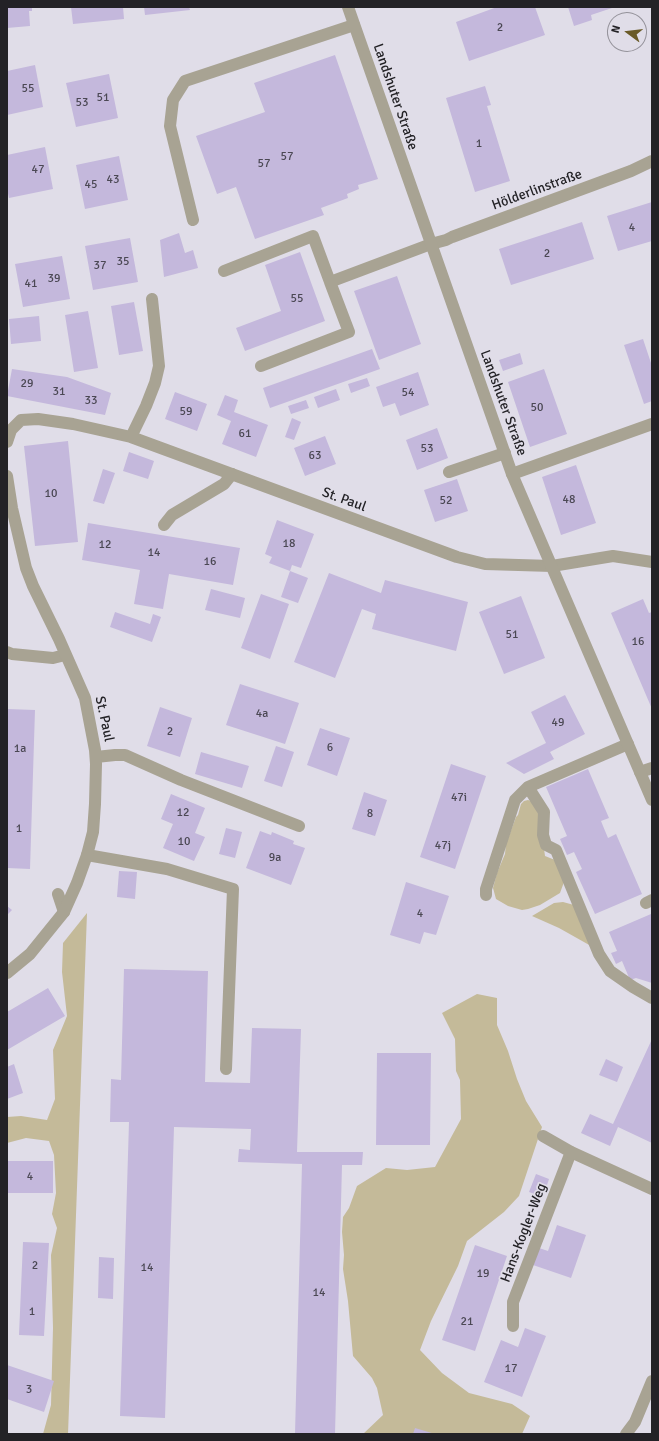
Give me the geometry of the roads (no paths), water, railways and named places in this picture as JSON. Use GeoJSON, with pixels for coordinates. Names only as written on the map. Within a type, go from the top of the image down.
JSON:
{"type":"FeatureCollection","features":[{"type":"Feature","properties":{"kind":"street","name":"Landshuter Straße"},"geometry":{"type":"LineString","coordinates":[[348,7],[512,474],[652,800]]}},
{"type":"Feature","properties":{"kind":"street"},"geometry":{"type":"LineString","coordinates":[[193,220],[170,126],[174,100],[185,81],[354,25]]}},
{"type":"Feature","properties":{"kind":"street","name":"Hölderlinstraße"},"geometry":{"type":"LineString","coordinates":[[330,282],[431,244],[446,240],[652,161]]}},
{"type":"Feature","properties":{"kind":"street"},"geometry":{"type":"LineString","coordinates":[[224,271],[313,236],[349,332],[261,366]]}},
{"type":"Feature","properties":{"kind":"street"},"geometry":{"type":"LineString","coordinates":[[131,437],[152,391],[159,366],[152,298]]}},
{"type":"Feature","properties":{"kind":"street","name":"St. Paul"},"geometry":{"type":"LineString","coordinates":[[8,432],[21,420],[38,419],[72,424],[131,437],[474,562],[485,564],[552,566],[613,556],[652,562]]}},
{"type":"Feature","properties":{"kind":"street"},"geometry":{"type":"LineString","coordinates":[[512,474],[652,424]]}},
{"type":"Feature","properties":{"kind":"street"},"geometry":{"type":"LineString","coordinates":[[449,472],[504,453]]}},
{"type":"Feature","properties":{"kind":"street"},"geometry":{"type":"LineString","coordinates":[[164,525],[172,515],[224,484],[232,474]]}},
{"type":"Feature","properties":{"kind":"street","name":"St. Paul"},"geometry":{"type":"LineString","coordinates":[[7,476],[12,508],[26,568],[85,698],[96,757],[93,832],[77,883],[64,912],[30,954],[7,973]]}},
{"type":"Feature","properties":{"kind":"street"},"geometry":{"type":"LineString","coordinates":[[7,652],[12,654],[53,658],[65,654]]}},
{"type":"Feature","properties":{"kind":"street"},"geometry":{"type":"LineString","coordinates":[[486,895],[486,889],[515,800],[528,787],[628,744]]}},
{"type":"Feature","properties":{"kind":"street"},"geometry":{"type":"LineString","coordinates":[[96,757],[125,755],[180,780],[299,826]]}},
{"type":"Feature","properties":{"kind":"street"},"geometry":{"type":"LineString","coordinates":[[640,772],[652,768]]}},
{"type":"Feature","properties":{"kind":"street"},"geometry":{"type":"LineString","coordinates":[[528,787],[544,812],[543,835],[546,844],[556,850],[599,954],[610,971],[652,998]]}},
{"type":"Feature","properties":{"kind":"street"},"geometry":{"type":"LineString","coordinates":[[87,855],[167,869],[233,889],[226,1069]]}},
{"type":"Feature","properties":{"kind":"street"},"geometry":{"type":"LineString","coordinates":[[58,894],[64,912]]}},
{"type":"Feature","properties":{"kind":"street"},"geometry":{"type":"LineString","coordinates":[[543,1136],[571,1152],[652,1189]]}},
{"type":"Feature","properties":{"kind":"street","name":"Hans-Kogler-Weg"},"geometry":{"type":"LineString","coordinates":[[513,1326],[513,1302],[571,1152]]}},
{"type":"Feature","properties":{"kind":"street"},"geometry":{"type":"LineString","coordinates":[[626,1434],[635,1422],[652,1381]]}}]}
